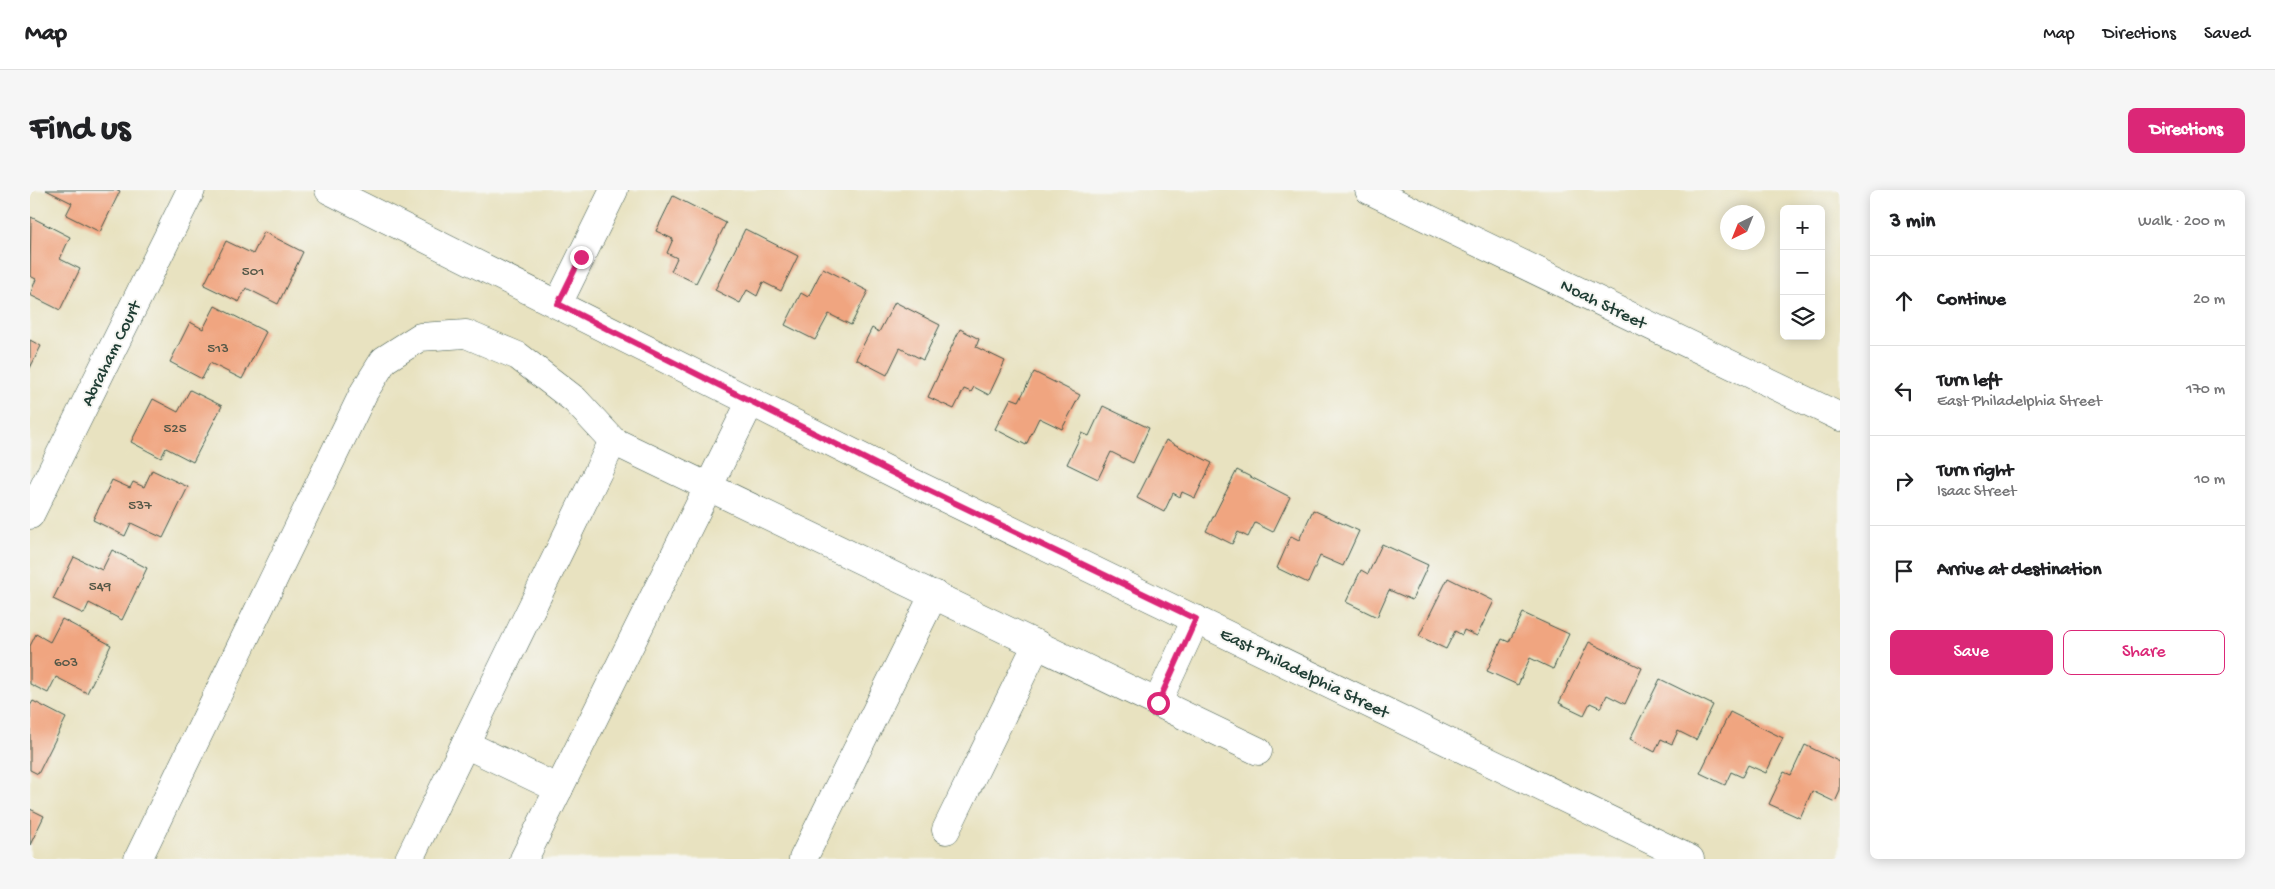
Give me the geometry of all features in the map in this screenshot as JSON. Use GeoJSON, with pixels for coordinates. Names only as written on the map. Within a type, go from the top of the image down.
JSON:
{"type":"FeatureCollection","features":[{"type":"Feature","properties":{"kind":"street","name":"Abraham Court"},"geometry":{"type":"LineString","coordinates":[[30,515],[191,190]]}},
{"type":"Feature","properties":{"kind":"street","name":"East Philadelphia Street"},"geometry":{"type":"LineString","coordinates":[[328,190],[899,476],[1690,859]]}},
{"type":"Feature","properties":{"kind":"street"},"geometry":{"type":"LineString","coordinates":[[558,304],[614,190]]}},
{"type":"Feature","properties":{"kind":"street","name":"Noah Street"},"geometry":{"type":"LineString","coordinates":[[1369,190],[1840,416]]}},
{"type":"Feature","properties":{"kind":"street"},"geometry":{"type":"LineString","coordinates":[[138,859],[364,392],[384,360],[420,337],[466,334],[518,356],[575,400],[613,441],[1258,751]]}},
{"type":"Feature","properties":{"kind":"street"},"geometry":{"type":"LineString","coordinates":[[524,859],[751,401]]}},
{"type":"Feature","properties":{"kind":"street"},"geometry":{"type":"LineString","coordinates":[[409,859],[613,441]]}},
{"type":"Feature","properties":{"kind":"street"},"geometry":{"type":"LineString","coordinates":[[804,859],[934,594]]}},
{"type":"Feature","properties":{"kind":"street"},"geometry":{"type":"LineString","coordinates":[[1158,703],[1196,619]]}},
{"type":"Feature","properties":{"kind":"street"},"geometry":{"type":"LineString","coordinates":[[946,830],[1037,644]]}},
{"type":"Feature","properties":{"kind":"street"},"geometry":{"type":"LineString","coordinates":[[465,744],[559,789]]}},
{"type":"Feature","properties":{"kind":"building"},"geometry":{"type":"Polygon","coordinates":[[[46,190],[120,191],[100,232],[66,215],[72,203],[46,190]]]}},
{"type":"Feature","properties":{"kind":"building"},"geometry":{"type":"Polygon","coordinates":[[[673,196],[726,223],[696,283],[671,271],[677,258],[667,253],[673,239],[656,231],[673,196]]]}},
{"type":"Feature","properties":{"kind":"building"},"geometry":{"type":"Polygon","coordinates":[[[31,217],[70,237],[60,259],[80,269],[60,310],[30,295],[36,279],[30,276],[31,217]]]}},
{"type":"Feature","properties":{"kind":"building"},"geometry":{"type":"Polygon","coordinates":[[[745,229],[798,256],[781,291],[763,282],[757,296],[747,290],[740,303],[715,290],[745,229]]]}},
{"type":"Feature","properties":{"kind":"building"},"geometry":{"type":"Polygon","coordinates":[[[264,232],[303,252],[278,304],[246,288],[239,302],[204,285],[226,241],[253,254],[264,232]]]}},
{"type":"Feature","properties":{"kind":"building"},"geometry":{"type":"Polygon","coordinates":[[[823,268],[868,291],[851,325],[829,314],[815,340],[785,325],[801,293],[808,297],[823,268]]]}},
{"type":"Feature","properties":{"kind":"building"},"geometry":{"type":"Polygon","coordinates":[[[895,302],[940,325],[923,360],[900,348],[887,375],[856,359],[872,328],[879,332],[895,302]]]}},
{"type":"Feature","properties":{"kind":"building"},"geometry":{"type":"Polygon","coordinates":[[[215,306],[266,332],[242,379],[210,363],[202,379],[170,362],[190,322],[203,329],[215,306]]]}},
{"type":"Feature","properties":{"kind":"building"},"geometry":{"type":"Polygon","coordinates":[[[960,329],[979,339],[976,347],[1005,361],[989,395],[974,387],[971,392],[964,389],[954,409],[928,397],[960,329]]]}},
{"type":"Feature","properties":{"kind":"building"},"geometry":{"type":"Polygon","coordinates":[[[30,340],[41,346],[30,368],[30,340]]]}},
{"type":"Feature","properties":{"kind":"building"},"geometry":{"type":"Polygon","coordinates":[[[1034,372],[1080,395],[1062,429],[1039,418],[1026,445],[995,429],[1011,398],[1019,401],[1034,372]]]}},
{"type":"Feature","properties":{"kind":"building"},"geometry":{"type":"Polygon","coordinates":[[[190,390],[222,406],[193,462],[166,448],[161,458],[131,442],[153,399],[178,412],[190,390]]]}},
{"type":"Feature","properties":{"kind":"building"},"geometry":{"type":"Polygon","coordinates":[[[1103,406],[1149,428],[1133,463],[1111,452],[1098,479],[1067,464],[1082,433],[1089,436],[1103,406]]]}},
{"type":"Feature","properties":{"kind":"building"},"geometry":{"type":"Polygon","coordinates":[[[1166,440],[1212,463],[1195,498],[1182,492],[1180,497],[1173,493],[1164,512],[1137,498],[1166,440]]]}},
{"type":"Feature","properties":{"kind":"building"},"geometry":{"type":"Polygon","coordinates":[[[152,470],[188,487],[163,538],[131,523],[125,536],[93,520],[112,480],[130,488],[133,482],[144,487],[152,470]]]}},
{"type":"Feature","properties":{"kind":"building"},"geometry":{"type":"Polygon","coordinates":[[[1237,470],[1290,497],[1273,532],[1255,523],[1248,537],[1238,532],[1232,544],[1206,531],[1237,470]]]}},
{"type":"Feature","properties":{"kind":"building"},"geometry":{"type":"Polygon","coordinates":[[[1313,510],[1359,531],[1343,566],[1320,556],[1308,583],[1277,568],[1291,536],[1299,540],[1313,510]]]}},
{"type":"Feature","properties":{"kind":"building"},"geometry":{"type":"Polygon","coordinates":[[[1382,544],[1428,565],[1412,600],[1389,590],[1377,617],[1346,602],[1361,570],[1368,574],[1382,544]]]}},
{"type":"Feature","properties":{"kind":"building"},"geometry":{"type":"Polygon","coordinates":[[[112,550],[147,568],[122,620],[89,603],[84,614],[53,599],[74,557],[102,570],[112,550]]]}},
{"type":"Feature","properties":{"kind":"building"},"geometry":{"type":"Polygon","coordinates":[[[1448,578],[1494,601],[1477,636],[1464,630],[1462,635],[1455,631],[1446,649],[1419,636],[1448,578]]]}},
{"type":"Feature","properties":{"kind":"building"},"geometry":{"type":"Polygon","coordinates":[[[1523,613],[1569,634],[1553,669],[1530,658],[1518,685],[1487,671],[1502,639],[1509,642],[1523,613]]]}},
{"type":"Feature","properties":{"kind":"building"},"geometry":{"type":"Polygon","coordinates":[[[62,619],[111,645],[87,693],[56,677],[48,693],[30,684],[30,646],[36,634],[50,642],[62,619]]]}},
{"type":"Feature","properties":{"kind":"building"},"geometry":{"type":"Polygon","coordinates":[[[1589,642],[1642,668],[1625,704],[1607,695],[1601,708],[1590,703],[1584,715],[1559,703],[1589,642]]]}},
{"type":"Feature","properties":{"kind":"building"},"geometry":{"type":"Polygon","coordinates":[[[1660,679],[1713,705],[1696,740],[1678,731],[1672,744],[1661,739],[1655,752],[1630,739],[1660,679]]]}},
{"type":"Feature","properties":{"kind":"building"},"geometry":{"type":"Polygon","coordinates":[[[33,701],[66,718],[38,774],[30,770],[30,706],[33,701]]]}},
{"type":"Feature","properties":{"kind":"building"},"geometry":{"type":"Polygon","coordinates":[[[1730,712],[1783,738],[1766,773],[1748,765],[1742,777],[1731,772],[1725,785],[1700,773],[1730,712]]]}},
{"type":"Feature","properties":{"kind":"building"},"geometry":{"type":"Polygon","coordinates":[[[1805,745],[1840,762],[1840,791],[1835,802],[1812,791],[1800,818],[1769,804],[1784,772],[1791,775],[1805,745]]]}},
{"type":"Feature","properties":{"kind":"building"},"geometry":{"type":"Polygon","coordinates":[[[30,809],[44,816],[30,845],[30,809]]]}},
{"type":"Feature","properties":{"kind":"route"},"geometry":{"type":"LineString","coordinates":[[581,257],[558,304],[899,476],[1196,619],[1158,703]]}}]}
